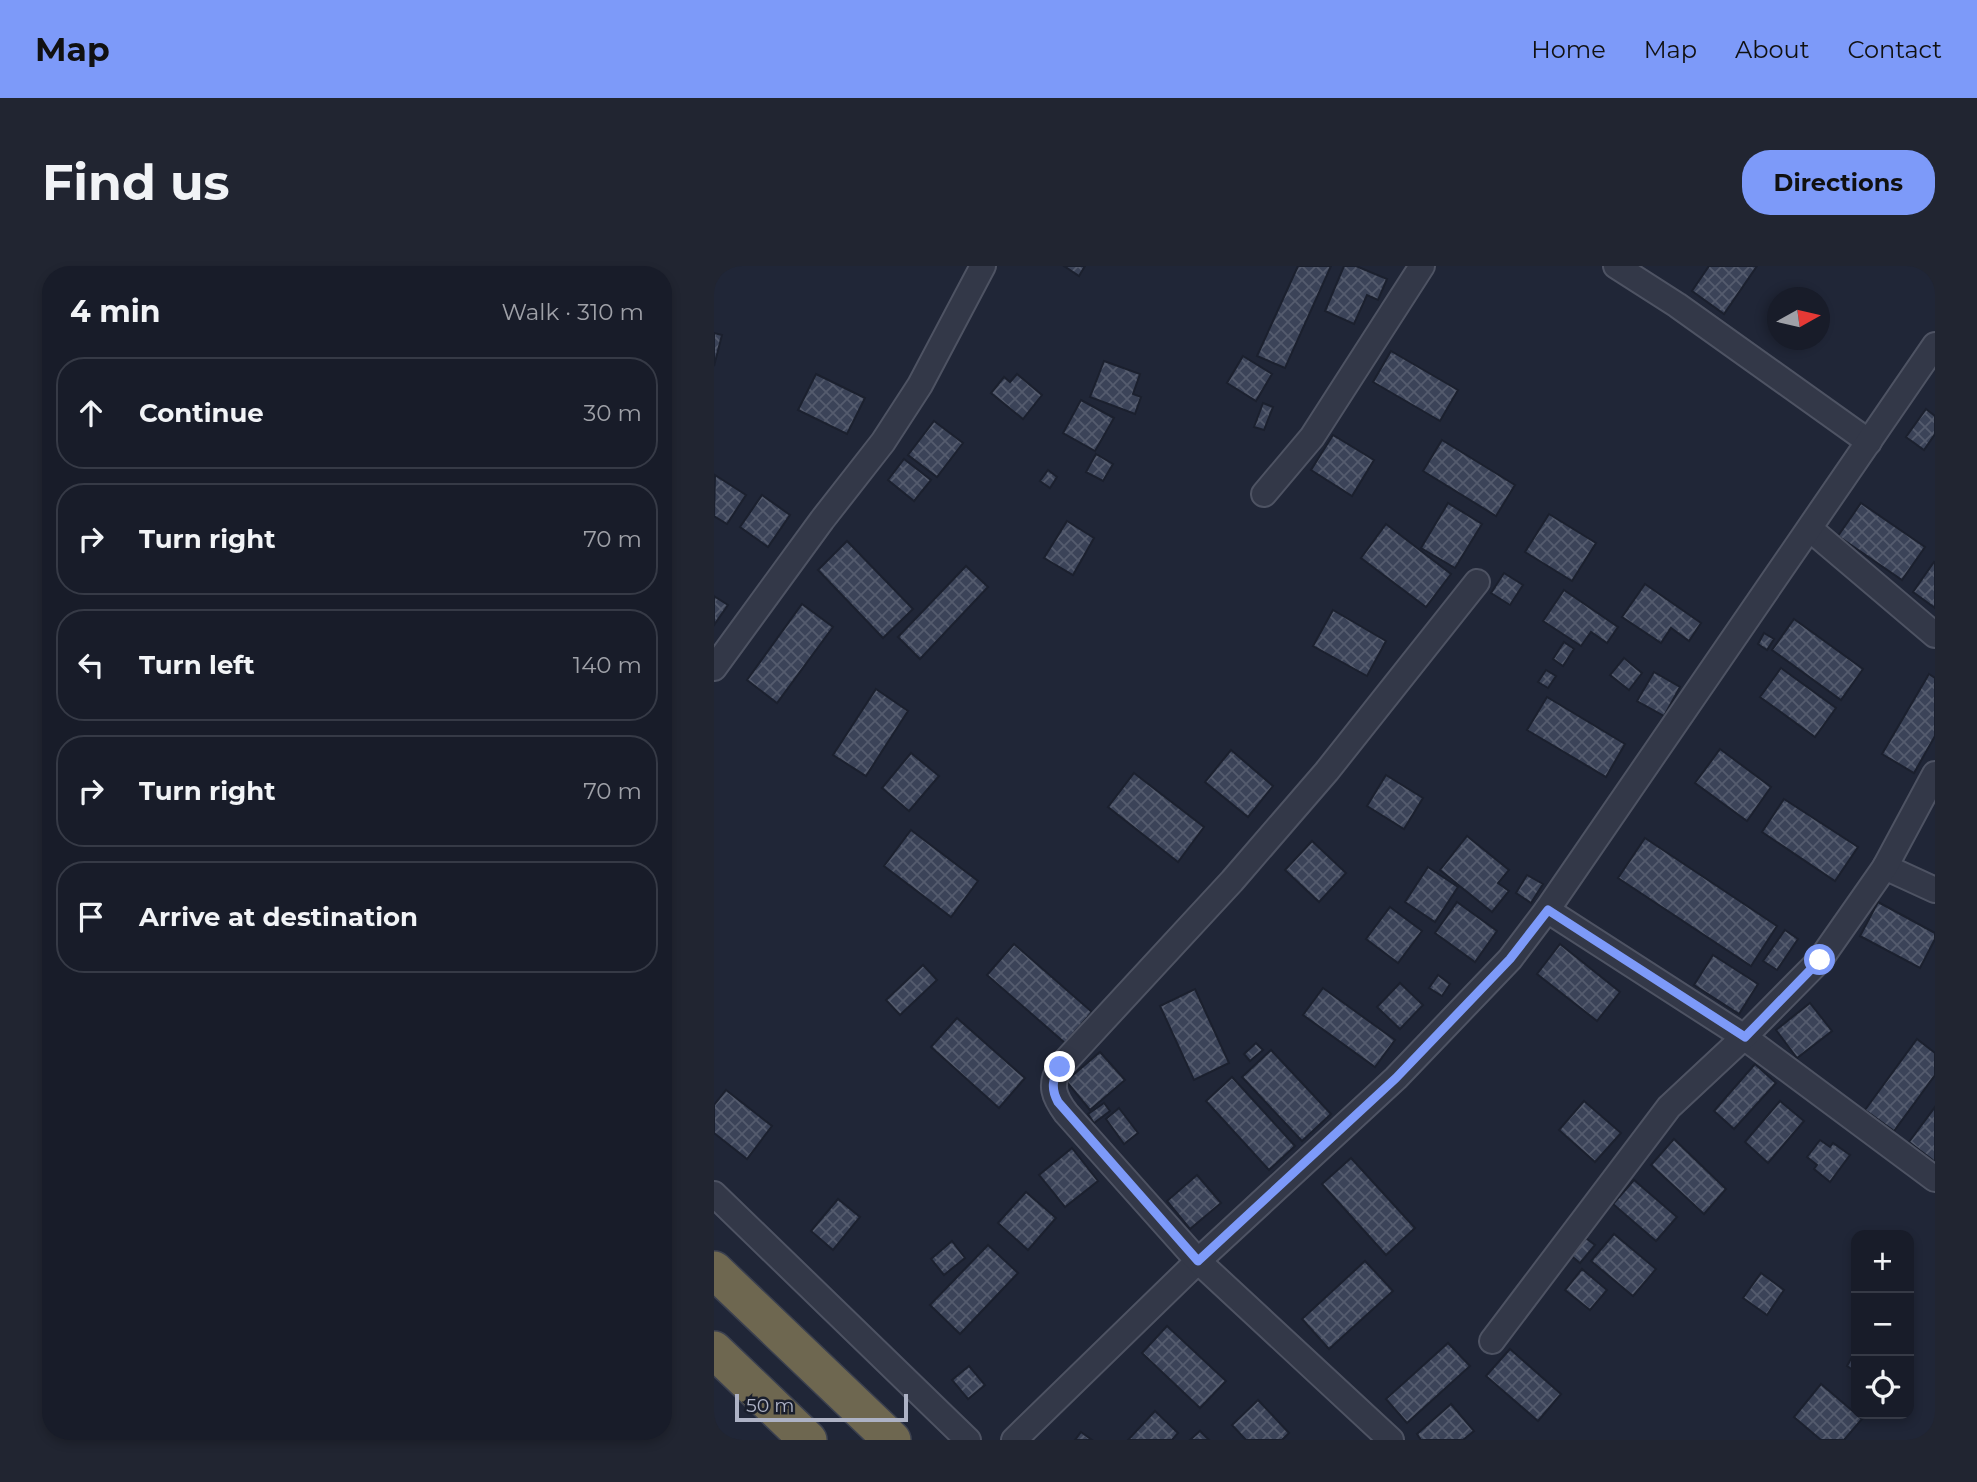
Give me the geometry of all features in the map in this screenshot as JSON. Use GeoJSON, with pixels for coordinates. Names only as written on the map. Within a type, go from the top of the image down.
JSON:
{"type":"FeatureCollection","features":[{"type":"Feature","properties":{"kind":"highway"},"geometry":{"type":"LineString","coordinates":[[714,1270],[892,1440]]}},
{"type":"Feature","properties":{"kind":"highway"},"geometry":{"type":"LineString","coordinates":[[714,1350],[808,1440]]}},
{"type":"Feature","properties":{"kind":"street"},"geometry":{"type":"LineString","coordinates":[[714,668],[822,520],[883,442],[920,385],[983,266]]}},
{"type":"Feature","properties":{"kind":"street"},"geometry":{"type":"LineString","coordinates":[[1264,495],[1312,437],[1422,266]]}},
{"type":"Feature","properties":{"kind":"street"},"geometry":{"type":"LineString","coordinates":[[1616,266],[1869,442]]}},
{"type":"Feature","properties":{"kind":"street"},"geometry":{"type":"LineString","coordinates":[[1014,1440],[1198,1261],[1396,1078],[1510,959],[1548,910],[1933,351]]}},
{"type":"Feature","properties":{"kind":"street"},"geometry":{"type":"LineString","coordinates":[[1810,529],[1935,635]]}},
{"type":"Feature","properties":{"kind":"street"},"geometry":{"type":"LineString","coordinates":[[1391,1440],[1198,1261],[1066,1112],[1054,1095],[1054,1077],[1060,1067],[1231,881],[1327,771],[1477,582]]}},
{"type":"Feature","properties":{"kind":"street"},"geometry":{"type":"LineString","coordinates":[[1492,1341],[1669,1107],[1745,1037],[1820,960],[1885,867],[1935,774]]}},
{"type":"Feature","properties":{"kind":"street"},"geometry":{"type":"LineString","coordinates":[[1885,867],[1935,890]]}},
{"type":"Feature","properties":{"kind":"street"},"geometry":{"type":"LineString","coordinates":[[1548,910],[1745,1037],[1935,1179]]}},
{"type":"Feature","properties":{"kind":"street"},"geometry":{"type":"LineString","coordinates":[[714,1194],[968,1440]]}},
{"type":"Feature","properties":{"kind":"building"},"geometry":{"type":"Polygon","coordinates":[[[1064,266],[1085,266],[1079,276],[1064,266]]]}},
{"type":"Feature","properties":{"kind":"building"},"geometry":{"type":"Polygon","coordinates":[[[1298,266],[1331,266],[1285,368],[1257,356],[1298,266]]]}},
{"type":"Feature","properties":{"kind":"building"},"geometry":{"type":"Polygon","coordinates":[[[1344,266],[1356,266],[1387,279],[1378,300],[1367,295],[1354,324],[1325,311],[1344,266]]]}},
{"type":"Feature","properties":{"kind":"building"},"geometry":{"type":"Polygon","coordinates":[[[1709,266],[1757,266],[1724,314],[1692,291],[1709,266]]]}},
{"type":"Feature","properties":{"kind":"building"},"geometry":{"type":"Polygon","coordinates":[[[714,333],[722,335],[714,366],[714,333]]]}},
{"type":"Feature","properties":{"kind":"building"},"geometry":{"type":"Polygon","coordinates":[[[1391,351],[1458,390],[1440,421],[1373,382],[1391,351]]]}},
{"type":"Feature","properties":{"kind":"building"},"geometry":{"type":"Polygon","coordinates":[[[1243,356],[1272,374],[1256,401],[1227,383],[1243,356]]]}},
{"type":"Feature","properties":{"kind":"building"},"geometry":{"type":"Polygon","coordinates":[[[1104,361],[1140,374],[1133,394],[1141,397],[1135,414],[1090,397],[1104,361]]]}},
{"type":"Feature","properties":{"kind":"building"},"geometry":{"type":"Polygon","coordinates":[[[816,374],[865,398],[847,434],[798,410],[816,374]]]}},
{"type":"Feature","properties":{"kind":"building"},"geometry":{"type":"Polygon","coordinates":[[[1017,374],[1042,395],[1023,419],[991,393],[1004,377],[1010,382],[1017,374]]]}},
{"type":"Feature","properties":{"kind":"building"},"geometry":{"type":"Polygon","coordinates":[[[1081,400],[1114,418],[1095,451],[1063,433],[1081,400]]]}},
{"type":"Feature","properties":{"kind":"building"},"geometry":{"type":"Polygon","coordinates":[[[1263,403],[1273,407],[1264,430],[1254,427],[1263,403]]]}},
{"type":"Feature","properties":{"kind":"building"},"geometry":{"type":"Polygon","coordinates":[[[1926,409],[1935,416],[1935,434],[1924,450],[1906,437],[1926,409]]]}},
{"type":"Feature","properties":{"kind":"building"},"geometry":{"type":"Polygon","coordinates":[[[934,421],[963,443],[937,477],[908,455],[934,421]]]}},
{"type":"Feature","properties":{"kind":"building"},"geometry":{"type":"Polygon","coordinates":[[[1333,435],[1374,460],[1352,496],[1311,470],[1333,435]]]}},
{"type":"Feature","properties":{"kind":"building"},"geometry":{"type":"Polygon","coordinates":[[[1442,440],[1515,485],[1496,516],[1423,471],[1442,440]]]}},
{"type":"Feature","properties":{"kind":"building"},"geometry":{"type":"Polygon","coordinates":[[[1096,454],[1113,464],[1103,481],[1086,472],[1096,454]]]}},
{"type":"Feature","properties":{"kind":"building"},"geometry":{"type":"Polygon","coordinates":[[[904,459],[931,480],[914,501],[888,480],[904,459]]]}},
{"type":"Feature","properties":{"kind":"building"},"geometry":{"type":"Polygon","coordinates":[[[1048,470],[1057,477],[1050,488],[1040,481],[1048,470]]]}},
{"type":"Feature","properties":{"kind":"building"},"geometry":{"type":"Polygon","coordinates":[[[715,475],[746,495],[727,524],[714,516],[715,475]]]}},
{"type":"Feature","properties":{"kind":"building"},"geometry":{"type":"Polygon","coordinates":[[[762,495],[790,515],[768,547],[740,527],[762,495]]]}},
{"type":"Feature","properties":{"kind":"building"},"geometry":{"type":"Polygon","coordinates":[[[1448,503],[1482,524],[1455,568],[1421,548],[1448,503]]]}},
{"type":"Feature","properties":{"kind":"building"},"geometry":{"type":"Polygon","coordinates":[[[1861,503],[1925,547],[1902,580],[1838,536],[1861,503]]]}},
{"type":"Feature","properties":{"kind":"building"},"geometry":{"type":"Polygon","coordinates":[[[1549,514],[1596,543],[1572,581],[1525,552],[1549,514]]]}},
{"type":"Feature","properties":{"kind":"building"},"geometry":{"type":"Polygon","coordinates":[[[1067,521],[1094,538],[1073,575],[1044,558],[1067,521]]]}},
{"type":"Feature","properties":{"kind":"building"},"geometry":{"type":"Polygon","coordinates":[[[1386,524],[1451,574],[1426,607],[1361,558],[1386,524]]]}},
{"type":"Feature","properties":{"kind":"building"},"geometry":{"type":"Polygon","coordinates":[[[847,541],[913,609],[883,638],[818,570],[847,541]]]}},
{"type":"Feature","properties":{"kind":"building"},"geometry":{"type":"Polygon","coordinates":[[[1935,563],[1935,608],[1913,592],[1935,563]]]}},
{"type":"Feature","properties":{"kind":"building"},"geometry":{"type":"Polygon","coordinates":[[[966,566],[988,587],[920,659],[898,637],[966,566]]]}},
{"type":"Feature","properties":{"kind":"building"},"geometry":{"type":"Polygon","coordinates":[[[1504,573],[1523,585],[1510,605],[1491,593],[1504,573]]]}},
{"type":"Feature","properties":{"kind":"building"},"geometry":{"type":"Polygon","coordinates":[[[1645,584],[1701,623],[1689,641],[1671,628],[1661,643],[1622,617],[1645,584]]]}},
{"type":"Feature","properties":{"kind":"building"},"geometry":{"type":"Polygon","coordinates":[[[1564,590],[1618,627],[1607,643],[1591,632],[1581,646],[1543,621],[1564,590]]]}},
{"type":"Feature","properties":{"kind":"building"},"geometry":{"type":"Polygon","coordinates":[[[714,596],[728,605],[714,625],[714,596]]]}},
{"type":"Feature","properties":{"kind":"building"},"geometry":{"type":"Polygon","coordinates":[[[802,604],[833,627],[777,703],[747,680],[802,604]]]}},
{"type":"Feature","properties":{"kind":"building"},"geometry":{"type":"Polygon","coordinates":[[[1333,610],[1386,641],[1367,676],[1313,646],[1333,610]]]}},
{"type":"Feature","properties":{"kind":"building"},"geometry":{"type":"Polygon","coordinates":[[[1794,619],[1863,669],[1841,700],[1772,650],[1794,619]]]}},
{"type":"Feature","properties":{"kind":"building"},"geometry":{"type":"Polygon","coordinates":[[[1764,633],[1774,639],[1767,650],[1758,644],[1764,633]]]}},
{"type":"Feature","properties":{"kind":"building"},"geometry":{"type":"Polygon","coordinates":[[[1564,642],[1574,649],[1563,666],[1553,659],[1564,642]]]}},
{"type":"Feature","properties":{"kind":"building"},"geometry":{"type":"Polygon","coordinates":[[[1624,658],[1642,673],[1629,690],[1610,675],[1624,658]]]}},
{"type":"Feature","properties":{"kind":"building"},"geometry":{"type":"Polygon","coordinates":[[[1781,668],[1836,708],[1815,737],[1760,697],[1781,668]]]}},
{"type":"Feature","properties":{"kind":"building"},"geometry":{"type":"Polygon","coordinates":[[[1546,670],[1556,676],[1548,688],[1538,682],[1546,670]]]}},
{"type":"Feature","properties":{"kind":"building"},"geometry":{"type":"Polygon","coordinates":[[[1654,672],[1680,687],[1664,716],[1637,701],[1654,672]]]}},
{"type":"Feature","properties":{"kind":"building"},"geometry":{"type":"Polygon","coordinates":[[[1929,674],[1935,678],[1935,736],[1914,773],[1882,754],[1929,674]]]}},
{"type":"Feature","properties":{"kind":"building"},"geometry":{"type":"Polygon","coordinates":[[[876,689],[908,711],[866,776],[833,755],[876,689]]]}},
{"type":"Feature","properties":{"kind":"building"},"geometry":{"type":"Polygon","coordinates":[[[1547,697],[1625,744],[1606,777],[1527,730],[1547,697]]]}},
{"type":"Feature","properties":{"kind":"building"},"geometry":{"type":"Polygon","coordinates":[[[1720,749],[1771,787],[1747,821],[1695,783],[1720,749]]]}},
{"type":"Feature","properties":{"kind":"building"},"geometry":{"type":"Polygon","coordinates":[[[1231,750],[1273,786],[1248,817],[1205,782],[1231,750]]]}},
{"type":"Feature","properties":{"kind":"building"},"geometry":{"type":"Polygon","coordinates":[[[911,753],[939,776],[909,811],[882,788],[911,753]]]}},
{"type":"Feature","properties":{"kind":"building"},"geometry":{"type":"Polygon","coordinates":[[[1134,773],[1204,827],[1178,862],[1108,807],[1134,773]]]}},
{"type":"Feature","properties":{"kind":"building"},"geometry":{"type":"Polygon","coordinates":[[[1386,775],[1423,798],[1404,829],[1367,806],[1386,775]]]}},
{"type":"Feature","properties":{"kind":"building"},"geometry":{"type":"Polygon","coordinates":[[[1784,799],[1858,847],[1835,881],[1762,832],[1784,799]]]}},
{"type":"Feature","properties":{"kind":"building"},"geometry":{"type":"Polygon","coordinates":[[[911,830],[978,881],[951,917],[884,866],[911,830]]]}},
{"type":"Feature","properties":{"kind":"building"},"geometry":{"type":"Polygon","coordinates":[[[1467,836],[1509,870],[1498,883],[1509,891],[1492,912],[1440,870],[1467,836]]]}},
{"type":"Feature","properties":{"kind":"building"},"geometry":{"type":"Polygon","coordinates":[[[1645,838],[1777,926],[1751,966],[1618,878],[1645,838]]]}},
{"type":"Feature","properties":{"kind":"building"},"geometry":{"type":"Polygon","coordinates":[[[1312,841],[1346,873],[1319,902],[1285,870],[1312,841]]]}},
{"type":"Feature","properties":{"kind":"building"},"geometry":{"type":"Polygon","coordinates":[[[1428,867],[1458,887],[1435,922],[1405,902],[1428,867]]]}},
{"type":"Feature","properties":{"kind":"building"},"geometry":{"type":"Polygon","coordinates":[[[1527,875],[1543,884],[1531,903],[1516,893],[1527,875]]]}},
{"type":"Feature","properties":{"kind":"building"},"geometry":{"type":"Polygon","coordinates":[[[1457,902],[1497,931],[1475,962],[1435,933],[1457,902]]]}},
{"type":"Feature","properties":{"kind":"building"},"geometry":{"type":"Polygon","coordinates":[[[1878,902],[1935,933],[1935,939],[1920,968],[1860,936],[1878,902]]]}},
{"type":"Feature","properties":{"kind":"building"},"geometry":{"type":"Polygon","coordinates":[[[1390,907],[1422,931],[1398,963],[1366,939],[1390,907]]]}},
{"type":"Feature","properties":{"kind":"building"},"geometry":{"type":"Polygon","coordinates":[[[1785,930],[1798,939],[1777,970],[1763,961],[1785,930]]]}},
{"type":"Feature","properties":{"kind":"building"},"geometry":{"type":"Polygon","coordinates":[[[1014,944],[1092,1012],[1065,1043],[987,975],[1014,944]]]}},
{"type":"Feature","properties":{"kind":"building"},"geometry":{"type":"Polygon","coordinates":[[[1560,944],[1620,992],[1597,1021],[1537,974],[1560,944]]]}},
{"type":"Feature","properties":{"kind":"building"},"geometry":{"type":"Polygon","coordinates":[[[1713,955],[1758,984],[1739,1014],[1694,985],[1713,955]]]}},
{"type":"Feature","properties":{"kind":"building"},"geometry":{"type":"Polygon","coordinates":[[[923,965],[937,980],[900,1015],[886,1000],[923,965]]]}},
{"type":"Feature","properties":{"kind":"building"},"geometry":{"type":"Polygon","coordinates":[[[1438,975],[1450,984],[1442,996],[1429,988],[1438,975]]]}},
{"type":"Feature","properties":{"kind":"building"},"geometry":{"type":"Polygon","coordinates":[[[1400,983],[1423,1005],[1400,1029],[1377,1007],[1400,983]]]}},
{"type":"Feature","properties":{"kind":"building"},"geometry":{"type":"Polygon","coordinates":[[[1323,988],[1395,1040],[1375,1067],[1303,1015],[1323,988]]]}},
{"type":"Feature","properties":{"kind":"building"},"geometry":{"type":"Polygon","coordinates":[[[1195,989],[1229,1063],[1194,1080],[1160,1006],[1195,989]]]}},
{"type":"Feature","properties":{"kind":"building"},"geometry":{"type":"Polygon","coordinates":[[[1810,1003],[1832,1031],[1797,1058],[1776,1030],[1810,1003]]]}},
{"type":"Feature","properties":{"kind":"building"},"geometry":{"type":"Polygon","coordinates":[[[957,1018],[1025,1078],[999,1108],[931,1047],[957,1018]]]}},
{"type":"Feature","properties":{"kind":"building"},"geometry":{"type":"Polygon","coordinates":[[[1917,1039],[1935,1053],[1935,1075],[1894,1131],[1865,1110],[1917,1039]]]}},
{"type":"Feature","properties":{"kind":"building"},"geometry":{"type":"Polygon","coordinates":[[[1256,1043],[1263,1050],[1250,1061],[1244,1054],[1256,1043]]]}},
{"type":"Feature","properties":{"kind":"building"},"geometry":{"type":"Polygon","coordinates":[[[1271,1050],[1331,1114],[1302,1141],[1242,1077],[1271,1050]]]}},
{"type":"Feature","properties":{"kind":"building"},"geometry":{"type":"Polygon","coordinates":[[[1100,1052],[1125,1080],[1090,1110],[1066,1081],[1100,1052]]]}},
{"type":"Feature","properties":{"kind":"building"},"geometry":{"type":"Polygon","coordinates":[[[1755,1064],[1776,1083],[1734,1129],[1714,1111],[1755,1064]]]}},
{"type":"Feature","properties":{"kind":"building"},"geometry":{"type":"Polygon","coordinates":[[[1232,1077],[1295,1146],[1269,1170],[1206,1101],[1232,1077]]]}},
{"type":"Feature","properties":{"kind":"building"},"geometry":{"type":"Polygon","coordinates":[[[726,1090],[772,1126],[747,1159],[714,1133],[714,1105],[726,1090]]]}},
{"type":"Feature","properties":{"kind":"building"},"geometry":{"type":"Polygon","coordinates":[[[1584,1101],[1621,1133],[1595,1162],[1559,1130],[1584,1101]]]}},
{"type":"Feature","properties":{"kind":"building"},"geometry":{"type":"Polygon","coordinates":[[[1780,1101],[1804,1121],[1768,1163],[1745,1142],[1780,1101]]]}},
{"type":"Feature","properties":{"kind":"building"},"geometry":{"type":"Polygon","coordinates":[[[1104,1103],[1110,1111],[1094,1123],[1088,1114],[1104,1103]]]}},
{"type":"Feature","properties":{"kind":"building"},"geometry":{"type":"Polygon","coordinates":[[[1935,1107],[1935,1160],[1934,1161],[1909,1142],[1935,1107]]]}},
{"type":"Feature","properties":{"kind":"building"},"geometry":{"type":"Polygon","coordinates":[[[1119,1108],[1138,1133],[1124,1144],[1106,1119],[1119,1108]]]}},
{"type":"Feature","properties":{"kind":"building"},"geometry":{"type":"Polygon","coordinates":[[[1674,1139],[1726,1189],[1704,1214],[1651,1165],[1674,1139]]]}},
{"type":"Feature","properties":{"kind":"building"},"geometry":{"type":"Polygon","coordinates":[[[1820,1140],[1830,1147],[1833,1143],[1850,1155],[1830,1182],[1814,1169],[1817,1165],[1807,1157],[1820,1140]]]}},
{"type":"Feature","properties":{"kind":"building"},"geometry":{"type":"Polygon","coordinates":[[[1072,1148],[1098,1181],[1065,1207],[1039,1175],[1072,1148]]]}},
{"type":"Feature","properties":{"kind":"building"},"geometry":{"type":"Polygon","coordinates":[[[1351,1158],[1415,1228],[1386,1255],[1322,1184],[1351,1158]]]}},
{"type":"Feature","properties":{"kind":"building"},"geometry":{"type":"Polygon","coordinates":[[[1197,1175],[1221,1203],[1190,1229],[1167,1201],[1197,1175]]]}},
{"type":"Feature","properties":{"kind":"building"},"geometry":{"type":"Polygon","coordinates":[[[1634,1180],[1677,1217],[1656,1241],[1613,1204],[1634,1180]]]}},
{"type":"Feature","properties":{"kind":"building"},"geometry":{"type":"Polygon","coordinates":[[[1026,1192],[1056,1218],[1028,1250],[998,1223],[1026,1192]]]}},
{"type":"Feature","properties":{"kind":"building"},"geometry":{"type":"Polygon","coordinates":[[[838,1199],[860,1217],[833,1250],[811,1231],[838,1199]]]}},
{"type":"Feature","properties":{"kind":"building"},"geometry":{"type":"Polygon","coordinates":[[[1614,1234],[1656,1269],[1633,1296],[1591,1261],[1614,1234]]]}},
{"type":"Feature","properties":{"kind":"building"},"geometry":{"type":"Polygon","coordinates":[[[1583,1236],[1595,1245],[1580,1263],[1569,1254],[1583,1236]]]}},
{"type":"Feature","properties":{"kind":"building"},"geometry":{"type":"Polygon","coordinates":[[[952,1241],[965,1258],[944,1275],[931,1259],[952,1241]]]}},
{"type":"Feature","properties":{"kind":"building"},"geometry":{"type":"Polygon","coordinates":[[[988,1245],[1018,1273],[960,1334],[930,1305],[988,1245]]]}},
{"type":"Feature","properties":{"kind":"building"},"geometry":{"type":"Polygon","coordinates":[[[1365,1261],[1393,1291],[1329,1349],[1302,1319],[1365,1261]]]}},
{"type":"Feature","properties":{"kind":"building"},"geometry":{"type":"Polygon","coordinates":[[[1582,1269],[1607,1290],[1590,1310],[1565,1290],[1582,1269]]]}},
{"type":"Feature","properties":{"kind":"building"},"geometry":{"type":"Polygon","coordinates":[[[1761,1273],[1784,1290],[1767,1315],[1743,1298],[1761,1273]]]}},
{"type":"Feature","properties":{"kind":"building"},"geometry":{"type":"Polygon","coordinates":[[[1167,1326],[1226,1381],[1200,1408],[1142,1353],[1167,1326]]]}},
{"type":"Feature","properties":{"kind":"building"},"geometry":{"type":"Polygon","coordinates":[[[1448,1343],[1470,1366],[1407,1423],[1386,1399],[1448,1343]]]}},
{"type":"Feature","properties":{"kind":"building"},"geometry":{"type":"Polygon","coordinates":[[[1510,1349],[1561,1394],[1538,1421],[1486,1376],[1510,1349]]]}},
{"type":"Feature","properties":{"kind":"building"},"geometry":{"type":"Polygon","coordinates":[[[969,1366],[985,1385],[968,1399],[952,1380],[969,1366]]]}},
{"type":"Feature","properties":{"kind":"building"},"geometry":{"type":"Polygon","coordinates":[[[1821,1384],[1851,1410],[1851,1419],[1862,1419],[1844,1440],[1821,1440],[1794,1417],[1821,1384]]]}},
{"type":"Feature","properties":{"kind":"building"},"geometry":{"type":"Polygon","coordinates":[[[1258,1400],[1289,1433],[1282,1440],[1246,1440],[1232,1425],[1258,1400]]]}},
{"type":"Feature","properties":{"kind":"building"},"geometry":{"type":"Polygon","coordinates":[[[1451,1404],[1474,1431],[1463,1440],[1421,1440],[1417,1434],[1451,1404]]]}},
{"type":"Feature","properties":{"kind":"building"},"geometry":{"type":"Polygon","coordinates":[[[1155,1411],[1178,1433],[1172,1440],[1128,1440],[1155,1411]]]}},
{"type":"Feature","properties":{"kind":"building"},"geometry":{"type":"Polygon","coordinates":[[[1200,1431],[1209,1440],[1190,1440],[1200,1431]]]}},
{"type":"Feature","properties":{"kind":"building"},"geometry":{"type":"Polygon","coordinates":[[[1081,1432],[1092,1440],[1075,1440],[1081,1432]]]}},
{"type":"Feature","properties":{"kind":"route"},"geometry":{"type":"LineString","coordinates":[[1060,1067],[1054,1077],[1053,1086],[1058,1102],[1198,1261],[1292,1177],[1396,1078],[1510,959],[1548,910],[1745,1037],[1820,960]]}}]}
